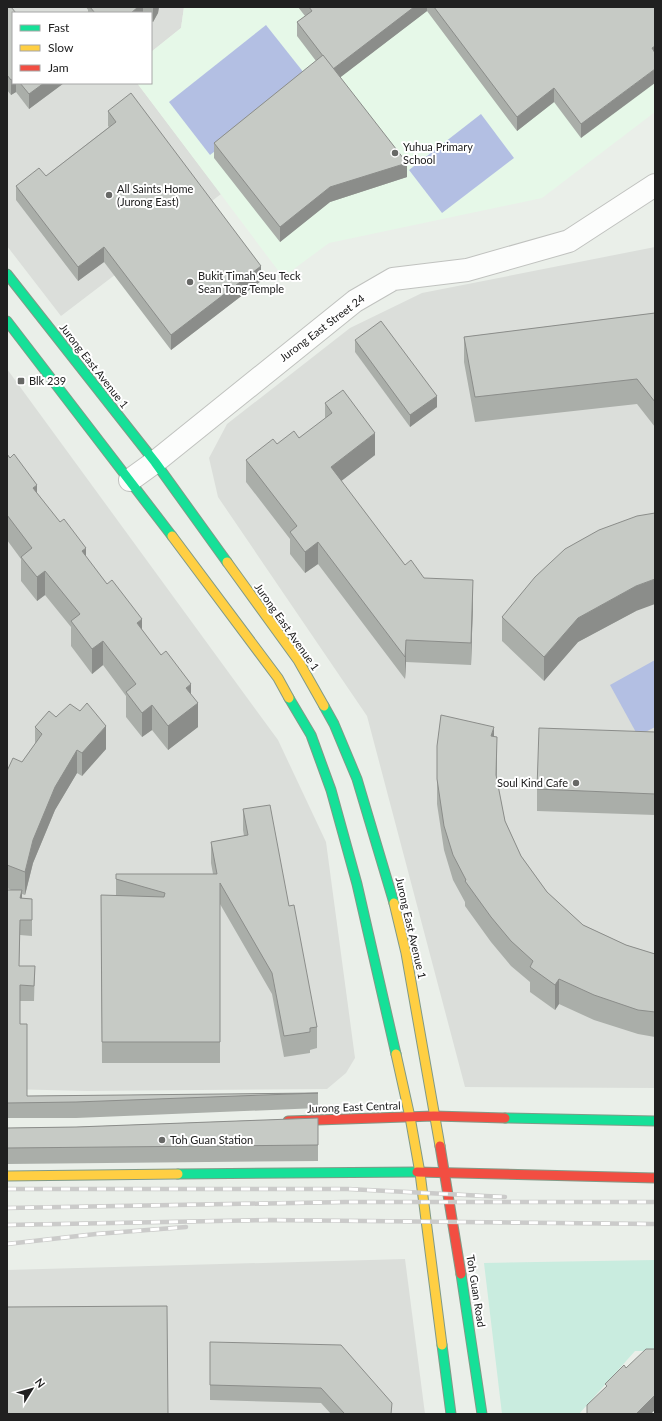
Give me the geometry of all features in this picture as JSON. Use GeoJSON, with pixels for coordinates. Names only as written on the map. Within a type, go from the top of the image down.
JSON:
{"type":"FeatureCollection","features":[{"type":"Feature","properties":{"kind":"street","name":"Jurong East Street 24"},"geometry":{"type":"LineString","coordinates":[[130,480],[155,462],[355,301],[394,279],[467,270],[569,241],[654,188]]}},
{"type":"Feature","properties":{"kind":"street","name":"Jurong East Avenue 1"},"geometry":{"type":"LineString","coordinates":[[7,274],[155,462],[298,660],[334,724],[357,779],[391,890],[406,953],[445,1172]]}},
{"type":"Feature","properties":{"kind":"street"},"geometry":{"type":"LineString","coordinates":[[7,321],[130,480],[278,678],[310,735],[331,790],[357,884],[410,1117],[420,1173],[451,1414]]}},
{"type":"Feature","properties":{"kind":"street","name":"Jurong East Central"},"geometry":{"type":"LineString","coordinates":[[276,1122],[434,1116],[655,1121]]}},
{"type":"Feature","properties":{"kind":"street"},"geometry":{"type":"LineString","coordinates":[[7,1176],[445,1172],[655,1178]]}},
{"type":"Feature","properties":{"kind":"street","name":"Toh Guan Road"},"geometry":{"type":"LineString","coordinates":[[445,1172],[482,1414]]}},
{"type":"Feature","properties":{"kind":"shaded area"},"geometry":{"type":"Polygon","coordinates":[[[7,7],[184,7],[181,28],[152,51],[152,12],[12,12],[12,84],[138,84],[221,194],[61,316],[7,246],[7,7]]]}},
{"type":"Feature","properties":{"kind":"shaded area","name":"Yuhua Primary School"},"geometry":{"type":"Polygon","coordinates":[[[184,7],[655,7],[655,112],[542,198],[329,243],[283,277],[138,84],[152,84],[152,51],[181,28],[184,7]]]}},
{"type":"Feature","properties":{"kind":"shaded area"},"geometry":{"type":"Polygon","coordinates":[[[266,25],[308,78],[210,155],[169,102],[266,25]]]}},
{"type":"Feature","properties":{"kind":"shaded area"},"geometry":{"type":"Polygon","coordinates":[[[481,114],[514,158],[442,213],[409,170],[481,114]]]}},
{"type":"Feature","properties":{"kind":"shaded area"},"geometry":{"type":"Polygon","coordinates":[[[655,247],[655,1088],[465,1087],[367,716],[218,497],[209,458],[227,424],[350,328],[422,293],[655,247]]]}},
{"type":"Feature","properties":{"kind":"shaded area"},"geometry":{"type":"Polygon","coordinates":[[[7,369],[278,740],[326,842],[355,1058],[346,1073],[327,1089],[87,1091],[7,1089],[7,369]]]}},
{"type":"Feature","properties":{"kind":"shaded area"},"geometry":{"type":"Polygon","coordinates":[[[655,660],[655,727],[638,736],[610,685],[655,660]]]}},
{"type":"Feature","properties":{"kind":"shaded area"},"geometry":{"type":"Polygon","coordinates":[[[405,1259],[425,1414],[7,1414],[7,1270],[405,1259]]]}},
{"type":"Feature","properties":{"kind":"shaded area"},"geometry":{"type":"Polygon","coordinates":[[[655,1260],[655,1351],[635,1351],[579,1414],[502,1414],[484,1263],[655,1260]]]}},
{"type":"Feature","properties":{"kind":"building"},"geometry":{"type":"Polygon","coordinates":[[[7,7],[11,7],[15,12],[12,12],[12,80],[7,75],[7,7]]]}},
{"type":"Feature","properties":{"kind":"building"},"geometry":{"type":"Polygon","coordinates":[[[90,7],[138,7],[132,12],[94,12],[90,7]]]}},
{"type":"Feature","properties":{"kind":"building"},"geometry":{"type":"Polygon","coordinates":[[[309,7],[414,7],[333,69],[297,22],[312,11],[309,7]]]}},
{"type":"Feature","properties":{"kind":"building"},"geometry":{"type":"Polygon","coordinates":[[[434,7],[655,7],[655,46],[652,48],[655,53],[655,69],[581,124],[554,88],[517,117],[434,7]]]}},
{"type":"Feature","properties":{"kind":"building"},"geometry":{"type":"Polygon","coordinates":[[[323,55],[407,163],[330,187],[280,227],[214,143],[323,55]]]}},
{"type":"Feature","properties":{"kind":"building"},"geometry":{"type":"Polygon","coordinates":[[[21,84],[43,84],[29,94],[21,84]]]}},
{"type":"Feature","properties":{"kind":"building"},"geometry":{"type":"Polygon","coordinates":[[[131,93],[261,266],[171,335],[104,247],[78,267],[16,186],[39,168],[46,176],[116,122],[108,111],[131,93]]]}},
{"type":"Feature","properties":{"kind":"building"},"geometry":{"type":"Polygon","coordinates":[[[655,313],[655,402],[637,379],[475,397],[464,337],[655,313]]]}},
{"type":"Feature","properties":{"kind":"building"},"geometry":{"type":"Polygon","coordinates":[[[381,321],[437,396],[410,415],[355,340],[381,321]]]}},
{"type":"Feature","properties":{"kind":"building"},"geometry":{"type":"Polygon","coordinates":[[[343,390],[375,433],[331,467],[405,565],[411,560],[424,578],[473,580],[471,643],[406,640],[405,657],[318,542],[305,552],[290,532],[297,526],[246,460],[273,439],[277,444],[294,431],[299,438],[332,413],[325,403],[343,390]]]}},
{"type":"Feature","properties":{"kind":"building"},"geometry":{"type":"Polygon","coordinates":[[[7,454],[10,458],[14,454],[37,485],[33,488],[60,522],[64,519],[86,548],[82,551],[107,584],[112,580],[142,619],[137,623],[161,655],[166,651],[191,684],[186,688],[198,703],[168,726],[152,705],[142,713],[126,692],[136,684],[103,641],[92,649],[71,621],[80,614],[45,571],[37,577],[21,557],[32,548],[7,515],[7,454]]]}},
{"type":"Feature","properties":{"kind":"building"},"geometry":{"type":"Polygon","coordinates":[[[655,513],[655,579],[636,586],[578,618],[544,657],[502,617],[535,577],[565,549],[599,530],[637,516],[655,513]]]}},
{"type":"Feature","properties":{"kind":"building"},"geometry":{"type":"Polygon","coordinates":[[[87,703],[106,726],[82,753],[77,750],[55,787],[33,840],[25,872],[7,865],[7,771],[13,758],[22,762],[42,734],[35,727],[49,711],[56,717],[70,704],[80,711],[87,703]]]}},
{"type":"Feature","properties":{"kind":"building"},"geometry":{"type":"Polygon","coordinates":[[[441,715],[494,727],[491,736],[497,737],[496,775],[505,821],[521,856],[547,892],[583,925],[626,945],[655,954],[655,1012],[638,1010],[594,995],[559,979],[555,985],[530,967],[533,961],[511,941],[491,917],[465,881],[466,880],[453,855],[444,826],[437,779],[437,746],[441,715]]]}},
{"type":"Feature","properties":{"kind":"building"},"geometry":{"type":"Polygon","coordinates":[[[539,728],[655,732],[655,794],[537,789],[539,728]]]}},
{"type":"Feature","properties":{"kind":"building"},"geometry":{"type":"Polygon","coordinates":[[[270,805],[289,906],[294,905],[317,1027],[310,1028],[310,1032],[284,1036],[272,973],[220,883],[220,1042],[102,1042],[101,895],[164,897],[165,893],[116,879],[116,874],[217,874],[211,842],[248,835],[243,809],[270,805]]]}},
{"type":"Feature","properties":{"kind":"building"},"geometry":{"type":"Polygon","coordinates":[[[7,890],[22,890],[20,898],[32,899],[32,920],[20,920],[19,966],[35,966],[34,986],[20,985],[20,1024],[27,1024],[27,1096],[318,1093],[76,1102],[7,1103],[7,890]]]}},
{"type":"Feature","properties":{"kind":"building"},"geometry":{"type":"Polygon","coordinates":[[[318,1118],[318,1145],[7,1148],[7,1128],[76,1127],[318,1118]]]}},
{"type":"Feature","properties":{"kind":"building"},"geometry":{"type":"Polygon","coordinates":[[[167,1306],[168,1414],[7,1414],[7,1307],[167,1306]]]}},
{"type":"Feature","properties":{"kind":"building"},"geometry":{"type":"Polygon","coordinates":[[[210,1342],[341,1345],[392,1403],[391,1414],[344,1414],[321,1388],[210,1385],[210,1342]]]}},
{"type":"Feature","properties":{"kind":"building"},"geometry":{"type":"Polygon","coordinates":[[[646,1349],[655,1349],[655,1395],[636,1414],[587,1414],[587,1405],[607,1386],[605,1384],[624,1365],[626,1368],[646,1349]]]}},
{"type":"Feature","properties":{"kind":"railway"},"geometry":{"type":"LineString","coordinates":[[7,1189],[348,1189],[505,1197]]}},
{"type":"Feature","properties":{"kind":"railway"},"geometry":{"type":"LineString","coordinates":[[7,1208],[346,1202],[655,1202]]}},
{"type":"Feature","properties":{"kind":"railway"},"geometry":{"type":"LineString","coordinates":[[7,1225],[270,1220],[655,1224]]}},
{"type":"Feature","properties":{"kind":"railway"},"geometry":{"type":"LineString","coordinates":[[7,1244],[96,1234],[186,1227]]}},
{"type":"Feature","properties":{"kind":"traffic: fast"},"geometry":{"type":"LineString","coordinates":[[7,274],[155,462],[227,562]]}},
{"type":"Feature","properties":{"kind":"traffic: fast"},"geometry":{"type":"LineString","coordinates":[[7,321],[172,536]]}},
{"type":"Feature","properties":{"kind":"traffic: fast"},"geometry":{"type":"LineString","coordinates":[[289,698],[311,735],[331,790],[357,884],[396,1054]]}},
{"type":"Feature","properties":{"kind":"traffic: fast"},"geometry":{"type":"LineString","coordinates":[[324,706],[334,724],[357,779],[394,903]]}},
{"type":"Feature","properties":{"kind":"traffic: fast"},"geometry":{"type":"LineString","coordinates":[[505,1118],[655,1121]]}},
{"type":"Feature","properties":{"kind":"traffic: fast"},"geometry":{"type":"LineString","coordinates":[[178,1174],[417,1172]]}},
{"type":"Feature","properties":{"kind":"traffic: fast"},"geometry":{"type":"LineString","coordinates":[[461,1274],[482,1414]]}},
{"type":"Feature","properties":{"kind":"traffic: fast"},"geometry":{"type":"LineString","coordinates":[[442,1345],[451,1414]]}},
{"type":"Feature","properties":{"kind":"traffic: slow"},"geometry":{"type":"LineString","coordinates":[[172,536],[278,678],[289,698]]}},
{"type":"Feature","properties":{"kind":"traffic: slow"},"geometry":{"type":"LineString","coordinates":[[227,562],[298,660],[324,706]]}},
{"type":"Feature","properties":{"kind":"traffic: slow"},"geometry":{"type":"LineString","coordinates":[[394,903],[406,953],[440,1146]]}},
{"type":"Feature","properties":{"kind":"traffic: slow"},"geometry":{"type":"LineString","coordinates":[[396,1054],[410,1117],[420,1173],[442,1345]]}},
{"type":"Feature","properties":{"kind":"traffic: slow"},"geometry":{"type":"LineString","coordinates":[[7,1176],[178,1174]]}},
{"type":"Feature","properties":{"kind":"traffic: jam"},"geometry":{"type":"LineString","coordinates":[[288,1121],[434,1116],[505,1118]]}},
{"type":"Feature","properties":{"kind":"traffic: jam"},"geometry":{"type":"LineString","coordinates":[[440,1146],[461,1274]]}},
{"type":"Feature","properties":{"kind":"traffic: jam"},"geometry":{"type":"LineString","coordinates":[[417,1172],[655,1178]]}},
{"type":"Feature","properties":{"kind":"place","name":"Yuhua Primary School"},"geometry":{"type":"Point","coordinates":[395,153]}},
{"type":"Feature","properties":{"kind":"place","name":"All Saints Home (Jurong East)"},"geometry":{"type":"Point","coordinates":[109,195]}},
{"type":"Feature","properties":{"kind":"place","name":"Bukit Timah Seu Teck Sean Tong Temple"},"geometry":{"type":"Point","coordinates":[190,282]}},
{"type":"Feature","properties":{"kind":"place","name":"Blk 239"},"geometry":{"type":"Point","coordinates":[21,381]}},
{"type":"Feature","properties":{"kind":"place","name":"Soul Kind Cafe"},"geometry":{"type":"Point","coordinates":[576,783]}},
{"type":"Feature","properties":{"kind":"place","name":"Toh Guan Station"},"geometry":{"type":"Point","coordinates":[162,1140]}}]}
